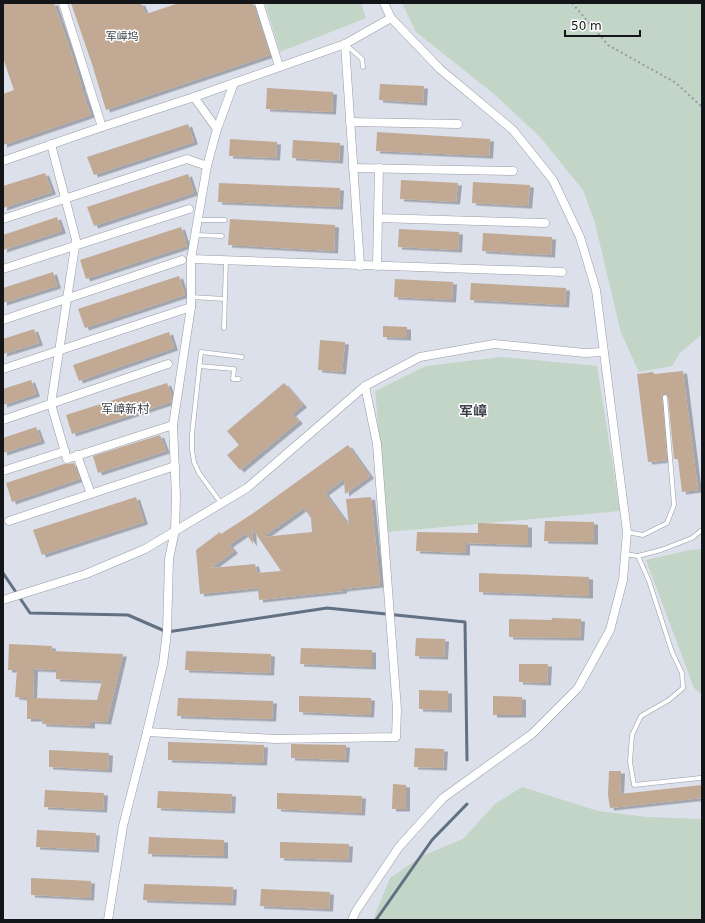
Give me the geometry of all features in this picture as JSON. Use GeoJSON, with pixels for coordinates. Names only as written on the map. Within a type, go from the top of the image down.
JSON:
{"type":"FeatureCollection","features":[{"type":"Feature","properties":{"kind":"street"},"geometry":{"type":"LineString","coordinates":[[63,3],[102,127]]}},
{"type":"Feature","properties":{"kind":"street"},"geometry":{"type":"LineString","coordinates":[[259,3],[279,66]]}},
{"type":"Feature","properties":{"kind":"street"},"geometry":{"type":"LineString","coordinates":[[352,920],[356,911],[399,846],[444,798],[532,734],[578,688],[610,630],[623,580],[627,532],[596,290],[580,237],[553,180],[513,130],[440,69],[392,18],[384,3]]}},
{"type":"Feature","properties":{"kind":"street"},"geometry":{"type":"LineString","coordinates":[[3,161],[194,97],[345,44],[392,18]]}},
{"type":"Feature","properties":{"kind":"street"},"geometry":{"type":"LineString","coordinates":[[345,44],[360,266]]}},
{"type":"Feature","properties":{"kind":"street"},"geometry":{"type":"LineString","coordinates":[[108,920],[122,826],[163,664],[167,632],[169,559],[175,530],[174,425],[191,307],[191,259],[207,166],[217,129],[234,83]]}},
{"type":"Feature","properties":{"kind":"street"},"geometry":{"type":"LineString","coordinates":[[194,97],[217,129]]}},
{"type":"Feature","properties":{"kind":"street"},"geometry":{"type":"LineString","coordinates":[[350,122],[458,124]]}},
{"type":"Feature","properties":{"kind":"street"},"geometry":{"type":"LineString","coordinates":[[51,144],[76,240],[51,404],[67,459],[174,425]]}},
{"type":"Feature","properties":{"kind":"street"},"geometry":{"type":"LineString","coordinates":[[3,219],[186,159],[207,166]]}},
{"type":"Feature","properties":{"kind":"street"},"geometry":{"type":"LineString","coordinates":[[353,168],[513,171]]}},
{"type":"Feature","properties":{"kind":"street"},"geometry":{"type":"LineString","coordinates":[[376,266],[379,168]]}},
{"type":"Feature","properties":{"kind":"street"},"geometry":{"type":"LineString","coordinates":[[3,270],[189,209]]}},
{"type":"Feature","properties":{"kind":"street"},"geometry":{"type":"LineString","coordinates":[[378,218],[545,223]]}},
{"type":"Feature","properties":{"kind":"street"},"geometry":{"type":"LineString","coordinates":[[191,259],[562,272]]}},
{"type":"Feature","properties":{"kind":"street"},"geometry":{"type":"LineString","coordinates":[[3,320],[182,260]]}},
{"type":"Feature","properties":{"kind":"street"},"geometry":{"type":"LineString","coordinates":[[3,369],[191,307]]}},
{"type":"Feature","properties":{"kind":"street"},"geometry":{"type":"LineString","coordinates":[[3,600],[86,574],[139,552],[247,488],[365,386],[420,358],[494,344],[585,353],[603,352]]}},
{"type":"Feature","properties":{"kind":"street"},"geometry":{"type":"LineString","coordinates":[[3,420],[168,364]]}},
{"type":"Feature","properties":{"kind":"street"},"geometry":{"type":"LineString","coordinates":[[147,732],[275,739],[396,737],[397,709],[377,444],[365,386]]}},
{"type":"Feature","properties":{"kind":"street"},"geometry":{"type":"LineString","coordinates":[[3,471],[65,451]]}},
{"type":"Feature","properties":{"kind":"street"},"geometry":{"type":"LineString","coordinates":[[77,455],[90,494]]}},
{"type":"Feature","properties":{"kind":"street"},"geometry":{"type":"LineString","coordinates":[[9,521],[175,466]]}},
{"type":"Feature","properties":{"kind":"lane"},"geometry":{"type":"LineString","coordinates":[[345,44],[362,59],[363,67]]}},
{"type":"Feature","properties":{"kind":"lane"},"geometry":{"type":"LineString","coordinates":[[198,220],[225,220]]}},
{"type":"Feature","properties":{"kind":"lane"},"geometry":{"type":"LineString","coordinates":[[195,235],[222,236]]}},
{"type":"Feature","properties":{"kind":"lane"},"geometry":{"type":"LineString","coordinates":[[224,328],[226,260]]}},
{"type":"Feature","properties":{"kind":"lane"},"geometry":{"type":"LineString","coordinates":[[191,297],[225,299]]}},
{"type":"Feature","properties":{"kind":"lane"},"geometry":{"type":"LineString","coordinates":[[221,503],[199,473],[194,462],[192,450],[192,434],[201,352],[242,357]]}},
{"type":"Feature","properties":{"kind":"lane"},"geometry":{"type":"LineString","coordinates":[[199,366],[234,369],[233,379],[239,379]]}},
{"type":"Feature","properties":{"kind":"lane"},"geometry":{"type":"LineString","coordinates":[[627,532],[643,535],[667,523],[674,505],[665,397]]}},
{"type":"Feature","properties":{"kind":"lane"},"geometry":{"type":"LineString","coordinates":[[625,554],[638,556],[661,550],[692,538],[702,530]]}},
{"type":"Feature","properties":{"kind":"lane"},"geometry":{"type":"LineString","coordinates":[[638,556],[649,581],[672,652],[682,674],[683,688],[669,700],[641,716],[632,734],[630,762],[634,785],[700,778]]}},
{"type":"Feature","properties":{"kind":"path"},"geometry":{"type":"LineString","coordinates":[[572,3],[608,45],[676,83],[702,107]]}},
{"type":"Feature","properties":{"kind":"green space"},"geometry":{"type":"Polygon","coordinates":[[[265,3],[361,3],[366,18],[280,52],[265,3]]]}},
{"type":"Feature","properties":{"kind":"green space"},"geometry":{"type":"Polygon","coordinates":[[[402,3],[702,3],[702,334],[680,353],[672,366],[639,372],[621,333],[595,223],[583,190],[540,137],[494,94],[416,32],[402,3]]]}},
{"type":"Feature","properties":{"kind":"green space"},"geometry":{"type":"Polygon","coordinates":[[[502,357],[597,366],[620,511],[388,532],[375,391],[426,366],[502,357]]]}},
{"type":"Feature","properties":{"kind":"green space"},"geometry":{"type":"Polygon","coordinates":[[[702,549],[702,695],[694,688],[646,560],[690,550],[702,549]]]}},
{"type":"Feature","properties":{"kind":"green space"},"geometry":{"type":"Polygon","coordinates":[[[522,787],[598,811],[647,817],[702,819],[702,920],[373,920],[390,878],[422,856],[463,839],[495,804],[522,787]]]}},
{"type":"Feature","properties":{"kind":"building"},"geometry":{"type":"Polygon","coordinates":[[[3,3],[54,3],[91,115],[3,145],[3,94],[14,90],[3,58],[3,3]]]}},
{"type":"Feature","properties":{"kind":"building"},"geometry":{"type":"Polygon","coordinates":[[[71,3],[141,3],[146,14],[179,3],[253,3],[270,55],[106,110],[71,3]]]}},
{"type":"Feature","properties":{"kind":"building"},"geometry":{"type":"Polygon","coordinates":[[[380,84],[424,86],[423,103],[379,100],[380,84]]]}},
{"type":"Feature","properties":{"kind":"building"},"geometry":{"type":"Polygon","coordinates":[[[267,88],[333,92],[332,112],[266,109],[267,88]]]}},
{"type":"Feature","properties":{"kind":"building"},"geometry":{"type":"Polygon","coordinates":[[[188,124],[194,142],[94,175],[87,157],[188,124]]]}},
{"type":"Feature","properties":{"kind":"building"},"geometry":{"type":"Polygon","coordinates":[[[377,132],[490,139],[489,156],[376,151],[377,132]]]}},
{"type":"Feature","properties":{"kind":"building"},"geometry":{"type":"Polygon","coordinates":[[[230,139],[277,142],[276,158],[229,156],[230,139]]]}},
{"type":"Feature","properties":{"kind":"building"},"geometry":{"type":"Polygon","coordinates":[[[293,140],[340,143],[339,161],[292,158],[293,140]]]}},
{"type":"Feature","properties":{"kind":"building"},"geometry":{"type":"Polygon","coordinates":[[[45,173],[52,192],[3,208],[3,186],[45,173]]]}},
{"type":"Feature","properties":{"kind":"building"},"geometry":{"type":"Polygon","coordinates":[[[188,174],[194,193],[94,226],[87,207],[188,174]]]}},
{"type":"Feature","properties":{"kind":"building"},"geometry":{"type":"Polygon","coordinates":[[[401,180],[458,183],[456,202],[400,199],[401,180]]]}},
{"type":"Feature","properties":{"kind":"building"},"geometry":{"type":"Polygon","coordinates":[[[473,182],[530,185],[528,206],[472,203],[473,182]]]}},
{"type":"Feature","properties":{"kind":"building"},"geometry":{"type":"Polygon","coordinates":[[[219,183],[340,188],[339,207],[218,202],[219,183]]]}},
{"type":"Feature","properties":{"kind":"building"},"geometry":{"type":"Polygon","coordinates":[[[57,217],[62,231],[3,250],[3,235],[57,217]]]}},
{"type":"Feature","properties":{"kind":"building"},"geometry":{"type":"Polygon","coordinates":[[[230,219],[335,225],[334,251],[228,245],[230,219]]]}},
{"type":"Feature","properties":{"kind":"building"},"geometry":{"type":"Polygon","coordinates":[[[181,227],[187,246],[86,279],[80,260],[181,227]]]}},
{"type":"Feature","properties":{"kind":"building"},"geometry":{"type":"Polygon","coordinates":[[[399,229],[459,232],[458,250],[398,247],[399,229]]]}},
{"type":"Feature","properties":{"kind":"building"},"geometry":{"type":"Polygon","coordinates":[[[483,233],[552,237],[551,255],[482,251],[483,233]]]}},
{"type":"Feature","properties":{"kind":"building"},"geometry":{"type":"Polygon","coordinates":[[[53,272],[57,286],[3,303],[3,288],[53,272]]]}},
{"type":"Feature","properties":{"kind":"building"},"geometry":{"type":"Polygon","coordinates":[[[179,276],[185,295],[85,328],[78,309],[179,276]]]}},
{"type":"Feature","properties":{"kind":"building"},"geometry":{"type":"Polygon","coordinates":[[[395,279],[453,282],[452,300],[394,297],[395,279]]]}},
{"type":"Feature","properties":{"kind":"building"},"geometry":{"type":"Polygon","coordinates":[[[471,283],[566,288],[565,305],[470,300],[471,283]]]}},
{"type":"Feature","properties":{"kind":"building"},"geometry":{"type":"Polygon","coordinates":[[[383,326],[407,327],[407,338],[383,337],[383,326]]]}},
{"type":"Feature","properties":{"kind":"building"},"geometry":{"type":"Polygon","coordinates":[[[34,329],[39,343],[3,354],[3,339],[34,329]]]}},
{"type":"Feature","properties":{"kind":"building"},"geometry":{"type":"Polygon","coordinates":[[[169,332],[174,348],[79,381],[73,365],[169,332]]]}},
{"type":"Feature","properties":{"kind":"building"},"geometry":{"type":"Polygon","coordinates":[[[320,340],[345,342],[342,372],[318,370],[320,340]]]}},
{"type":"Feature","properties":{"kind":"building"},"geometry":{"type":"Polygon","coordinates":[[[683,371],[698,490],[682,492],[678,459],[674,459],[668,397],[666,394],[663,394],[662,397],[667,460],[648,462],[637,374],[683,371]]]}},
{"type":"Feature","properties":{"kind":"building"},"geometry":{"type":"Polygon","coordinates":[[[31,380],[36,394],[3,405],[3,389],[31,380]]]}},
{"type":"Feature","properties":{"kind":"building"},"geometry":{"type":"Polygon","coordinates":[[[167,383],[172,397],[171,402],[72,434],[66,415],[167,383]]]}},
{"type":"Feature","properties":{"kind":"building"},"geometry":{"type":"Polygon","coordinates":[[[284,383],[303,405],[292,414],[299,421],[240,470],[227,455],[239,445],[227,431],[284,383]]]}},
{"type":"Feature","properties":{"kind":"building"},"geometry":{"type":"Polygon","coordinates":[[[36,427],[41,441],[3,453],[3,438],[36,427]]]}},
{"type":"Feature","properties":{"kind":"building"},"geometry":{"type":"Polygon","coordinates":[[[160,435],[166,451],[98,473],[93,456],[160,435]]]}},
{"type":"Feature","properties":{"kind":"building"},"geometry":{"type":"Polygon","coordinates":[[[348,445],[370,476],[345,494],[344,479],[325,493],[349,526],[346,499],[371,497],[380,585],[343,589],[343,591],[259,600],[258,588],[200,594],[196,550],[220,532],[221,534],[252,514],[348,445]],[[304,508],[263,537],[312,532],[311,518],[304,508]],[[252,528],[253,544],[246,533],[229,545],[234,551],[211,568],[255,564],[257,573],[281,571],[252,528]]]}},
{"type":"Feature","properties":{"kind":"building"},"geometry":{"type":"Polygon","coordinates":[[[74,463],[80,479],[12,502],[6,483],[64,464],[74,463]]]}},
{"type":"Feature","properties":{"kind":"building"},"geometry":{"type":"Polygon","coordinates":[[[136,497],[144,522],[42,555],[33,530],[136,497]]]}},
{"type":"Feature","properties":{"kind":"building"},"geometry":{"type":"Polygon","coordinates":[[[545,521],[594,522],[594,542],[544,541],[545,521]]]}},
{"type":"Feature","properties":{"kind":"building"},"geometry":{"type":"Polygon","coordinates":[[[478,523],[528,525],[528,545],[466,543],[466,553],[416,551],[417,532],[478,533],[478,523]]]}},
{"type":"Feature","properties":{"kind":"building"},"geometry":{"type":"Polygon","coordinates":[[[479,573],[589,577],[589,596],[479,592],[479,573]]]}},
{"type":"Feature","properties":{"kind":"building"},"geometry":{"type":"Polygon","coordinates":[[[552,618],[581,619],[580,638],[509,637],[509,619],[552,620],[552,618]]]}},
{"type":"Feature","properties":{"kind":"building"},"geometry":{"type":"Polygon","coordinates":[[[416,638],[445,639],[444,657],[415,656],[416,638]]]}},
{"type":"Feature","properties":{"kind":"building"},"geometry":{"type":"Polygon","coordinates":[[[9,644],[52,646],[51,651],[123,654],[107,722],[91,721],[91,726],[42,724],[43,719],[27,719],[27,698],[15,697],[17,670],[8,670],[9,644]],[[34,669],[33,698],[97,700],[102,681],[56,679],[56,670],[34,669]]]}},
{"type":"Feature","properties":{"kind":"building"},"geometry":{"type":"Polygon","coordinates":[[[301,648],[372,650],[372,667],[300,664],[301,648]]]}},
{"type":"Feature","properties":{"kind":"building"},"geometry":{"type":"Polygon","coordinates":[[[186,651],[271,654],[270,673],[185,670],[186,651]]]}},
{"type":"Feature","properties":{"kind":"building"},"geometry":{"type":"Polygon","coordinates":[[[519,664],[548,664],[547,683],[519,682],[519,664]]]}},
{"type":"Feature","properties":{"kind":"building"},"geometry":{"type":"Polygon","coordinates":[[[419,690],[448,691],[448,710],[419,709],[419,690]]]}},
{"type":"Feature","properties":{"kind":"building"},"geometry":{"type":"Polygon","coordinates":[[[299,696],[371,698],[370,715],[299,712],[299,696]]]}},
{"type":"Feature","properties":{"kind":"building"},"geometry":{"type":"Polygon","coordinates":[[[493,696],[522,697],[522,715],[493,715],[493,696]]]}},
{"type":"Feature","properties":{"kind":"building"},"geometry":{"type":"Polygon","coordinates":[[[178,698],[273,701],[272,719],[177,716],[178,698]]]}},
{"type":"Feature","properties":{"kind":"building"},"geometry":{"type":"Polygon","coordinates":[[[168,742],[264,745],[263,763],[168,760],[168,742]]]}},
{"type":"Feature","properties":{"kind":"building"},"geometry":{"type":"Polygon","coordinates":[[[291,744],[346,745],[345,760],[291,758],[291,744]]]}},
{"type":"Feature","properties":{"kind":"building"},"geometry":{"type":"Polygon","coordinates":[[[415,748],[444,749],[443,768],[414,767],[415,748]]]}},
{"type":"Feature","properties":{"kind":"building"},"geometry":{"type":"Polygon","coordinates":[[[49,750],[109,753],[108,770],[49,767],[49,750]]]}},
{"type":"Feature","properties":{"kind":"building"},"geometry":{"type":"Polygon","coordinates":[[[609,771],[621,771],[620,794],[702,785],[702,798],[610,808],[608,795],[609,771]]]}},
{"type":"Feature","properties":{"kind":"building"},"geometry":{"type":"Polygon","coordinates":[[[393,784],[406,785],[406,809],[392,809],[393,784]]]}},
{"type":"Feature","properties":{"kind":"building"},"geometry":{"type":"Polygon","coordinates":[[[45,790],[104,793],[103,810],[44,807],[45,790]]]}},
{"type":"Feature","properties":{"kind":"building"},"geometry":{"type":"Polygon","coordinates":[[[158,791],[232,794],[231,811],[157,808],[158,791]]]}},
{"type":"Feature","properties":{"kind":"building"},"geometry":{"type":"Polygon","coordinates":[[[277,793],[362,796],[361,813],[277,809],[277,793]]]}},
{"type":"Feature","properties":{"kind":"building"},"geometry":{"type":"Polygon","coordinates":[[[37,830],[96,833],[95,850],[36,847],[37,830]]]}},
{"type":"Feature","properties":{"kind":"building"},"geometry":{"type":"Polygon","coordinates":[[[149,837],[224,840],[224,856],[148,854],[149,837]]]}},
{"type":"Feature","properties":{"kind":"building"},"geometry":{"type":"Polygon","coordinates":[[[280,842],[349,844],[348,860],[280,858],[280,842]]]}},
{"type":"Feature","properties":{"kind":"building"},"geometry":{"type":"Polygon","coordinates":[[[31,878],[91,881],[90,898],[31,895],[31,878]]]}},
{"type":"Feature","properties":{"kind":"building"},"geometry":{"type":"Polygon","coordinates":[[[144,884],[233,887],[232,903],[143,900],[144,884]]]}},
{"type":"Feature","properties":{"kind":"building"},"geometry":{"type":"Polygon","coordinates":[[[261,889],[330,892],[329,909],[260,906],[261,889]]]}},
{"type":"Feature","properties":{"kind":"waterway"},"geometry":{"type":"LineString","coordinates":[[3,573],[30,613],[128,615],[167,632],[327,608],[465,622],[467,760]]}},
{"type":"Feature","properties":{"kind":"waterway"},"geometry":{"type":"LineString","coordinates":[[376,920],[432,840],[467,804]]}},
{"type":"Feature","properties":{"kind":"district","name":"军嶂坞"},"geometry":{"type":"Point","coordinates":[122,36]}},
{"type":"Feature","properties":{"kind":"district","name":"军嶂新村"},"geometry":{"type":"Point","coordinates":[125,409]}},
{"type":"Feature","properties":{"kind":"district","name":"军嶂"},"geometry":{"type":"Point","coordinates":[473,411]}}]}
